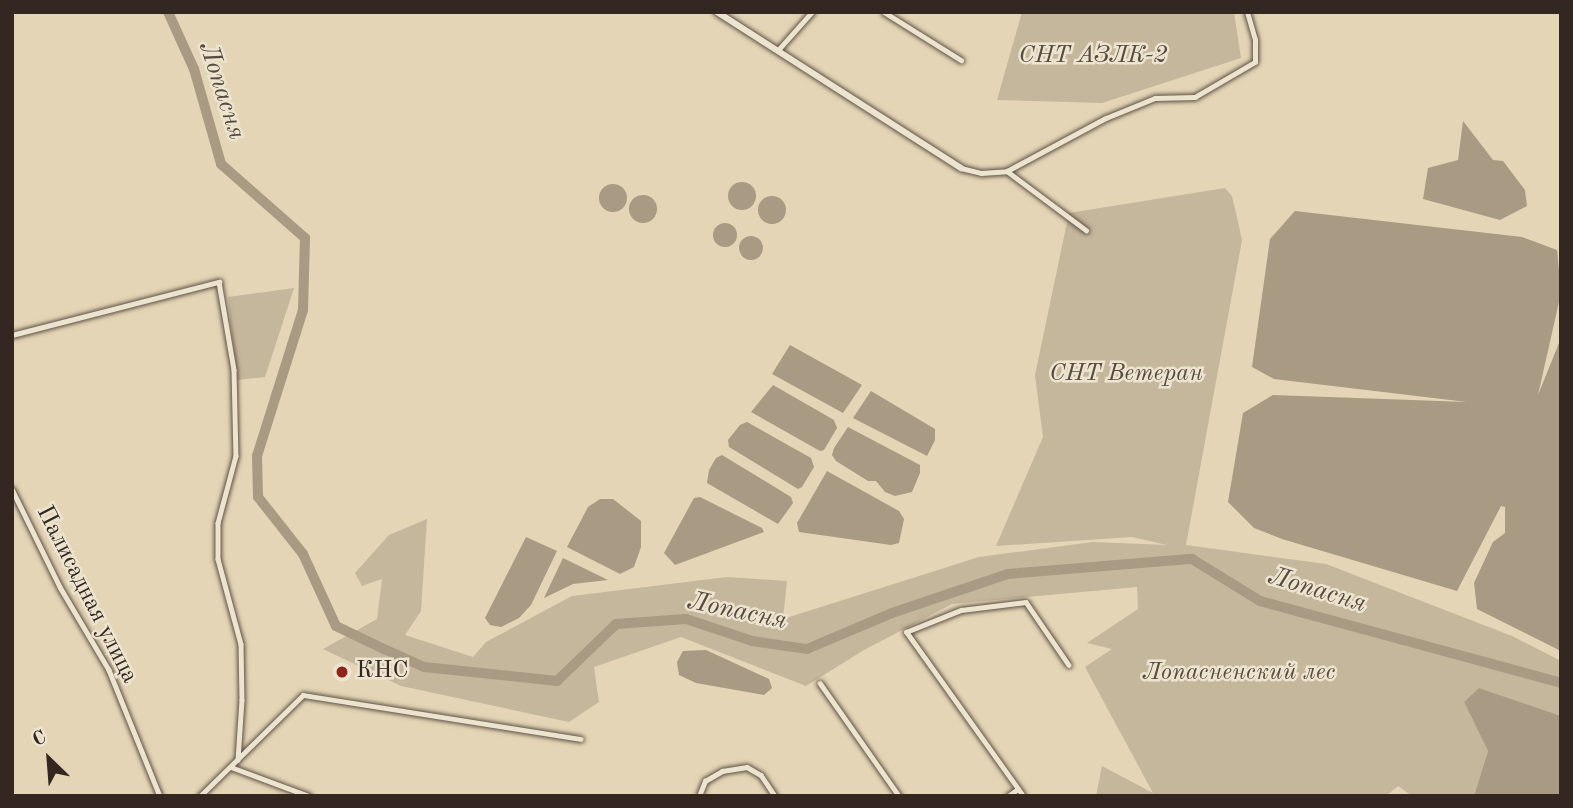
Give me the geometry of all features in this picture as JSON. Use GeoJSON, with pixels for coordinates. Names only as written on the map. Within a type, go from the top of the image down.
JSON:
{"type":"FeatureCollection","features":[{"type":"Feature","properties":{"kind":"street"},"geometry":{"type":"LineString","coordinates":[[717,12],[779,49],[961,168],[981,173],[1007,171],[1105,118],[1155,98],[1195,97],[1255,62],[1255,40],[1247,12]]}},
{"type":"Feature","properties":{"kind":"street"},"geometry":{"type":"LineString","coordinates":[[779,49],[812,12]]}},
{"type":"Feature","properties":{"kind":"street"},"geometry":{"type":"LineString","coordinates":[[884,12],[961,60]]}},
{"type":"Feature","properties":{"kind":"street"},"geometry":{"type":"LineString","coordinates":[[1007,171],[1087,230]]}},
{"type":"Feature","properties":{"kind":"street"},"geometry":{"type":"LineString","coordinates":[[12,335],[219,282],[234,370],[236,456],[218,523],[218,559],[240,644],[242,700],[238,760]]}},
{"type":"Feature","properties":{"kind":"street","name":"Палисадная улица"},"geometry":{"type":"LineString","coordinates":[[12,489],[60,586],[109,670],[160,796]]}},
{"type":"Feature","properties":{"kind":"street"},"geometry":{"type":"LineString","coordinates":[[1023,796],[906,632],[961,610],[1026,602],[1069,665]]}},
{"type":"Feature","properties":{"kind":"street"},"geometry":{"type":"LineString","coordinates":[[820,683],[899,796]]}},
{"type":"Feature","properties":{"kind":"street"},"geometry":{"type":"LineString","coordinates":[[200,796],[303,695],[581,739]]}},
{"type":"Feature","properties":{"kind":"street"},"geometry":{"type":"LineString","coordinates":[[231,767],[309,796]]}},
{"type":"Feature","properties":{"kind":"street"},"geometry":{"type":"LineString","coordinates":[[699,796],[705,781],[722,771],[747,767],[761,775],[775,796]]}},
{"type":"Feature","properties":{"kind":"street"},"geometry":{"type":"LineString","coordinates":[[1008,796],[1018,789]]}},
{"type":"Feature","properties":{"kind":"green space","name":"СНТ АЗЛК-2"},"geometry":{"type":"Polygon","coordinates":[[[1022,12],[1234,12],[1241,58],[1102,103],[997,100],[1022,12]]]}},
{"type":"Feature","properties":{"kind":"green space","name":"Лопасненский лес"},"geometry":{"type":"Polygon","coordinates":[[[1225,188],[1232,196],[1242,240],[1186,545],[1326,564],[1512,636],[1561,661],[1561,716],[1479,688],[1464,702],[1488,751],[1474,796],[1412,796],[1398,786],[1386,796],[1096,796],[1102,766],[1153,793],[1085,667],[1112,649],[1087,643],[1138,609],[1137,587],[952,604],[864,650],[806,686],[681,637],[594,667],[599,702],[569,722],[401,686],[323,649],[377,619],[382,579],[362,586],[355,573],[389,535],[427,519],[421,611],[405,635],[473,657],[486,642],[572,596],[727,577],[787,581],[783,619],[979,557],[1093,542],[1167,545],[1132,537],[996,546],[1043,437],[1035,375],[1069,213],[1225,188]]]}},
{"type":"Feature","properties":{"kind":"green space"},"geometry":{"type":"Polygon","coordinates":[[[294,288],[265,377],[237,380],[228,297],[294,288]]]}},
{"type":"Feature","properties":{"kind":"shaded area"},"geometry":{"type":"Polygon","coordinates":[[[1463,121],[1493,160],[1503,161],[1525,190],[1527,206],[1500,220],[1423,199],[1428,168],[1458,160],[1463,121]]]}},
{"type":"Feature","properties":{"kind":"shaded area"},"geometry":{"type":"Polygon","coordinates":[[[742,182],[752,186],[756,196],[752,206],[742,210],[732,206],[728,196],[732,186],[742,182]]]}},
{"type":"Feature","properties":{"kind":"shaded area"},"geometry":{"type":"Polygon","coordinates":[[[613,184],[623,188],[627,198],[623,208],[613,212],[603,208],[599,198],[603,188],[613,184]]]}},
{"type":"Feature","properties":{"kind":"shaded area"},"geometry":{"type":"Polygon","coordinates":[[[643,195],[653,199],[657,209],[653,219],[643,223],[633,219],[629,209],[633,199],[643,195]]]}},
{"type":"Feature","properties":{"kind":"shaded area"},"geometry":{"type":"Polygon","coordinates":[[[772,196],[782,200],[786,210],[782,220],[772,224],[762,220],[758,210],[762,200],[772,196]]]}},
{"type":"Feature","properties":{"kind":"shaded area"},"geometry":{"type":"Polygon","coordinates":[[[1295,211],[1522,237],[1557,250],[1561,293],[1538,395],[1561,338],[1561,651],[1477,609],[1474,583],[1493,542],[1505,533],[1505,507],[1501,506],[1457,591],[1282,539],[1254,528],[1228,502],[1243,413],[1273,395],[1467,402],[1274,379],[1252,367],[1270,239],[1295,211]]]}},
{"type":"Feature","properties":{"kind":"shaded area"},"geometry":{"type":"Polygon","coordinates":[[[725,223],[734,226],[737,235],[734,244],[725,247],[716,244],[713,235],[716,226],[725,223]]]}},
{"type":"Feature","properties":{"kind":"shaded area"},"geometry":{"type":"Polygon","coordinates":[[[751,236],[760,239],[763,248],[760,257],[751,260],[742,257],[739,248],[742,239],[751,236]]]}},
{"type":"Feature","properties":{"kind":"shaded area"},"geometry":{"type":"Polygon","coordinates":[[[790,345],[862,385],[843,413],[772,374],[790,345]]]}},
{"type":"Feature","properties":{"kind":"shaded area"},"geometry":{"type":"Polygon","coordinates":[[[773,385],[834,420],[837,428],[824,450],[820,451],[751,412],[773,385]]]}},
{"type":"Feature","properties":{"kind":"shaded area"},"geometry":{"type":"Polygon","coordinates":[[[871,391],[935,429],[935,440],[927,456],[853,418],[871,391]]]}},
{"type":"Feature","properties":{"kind":"shaded area"},"geometry":{"type":"Polygon","coordinates":[[[747,422],[811,458],[814,467],[802,487],[798,489],[729,447],[728,440],[740,425],[747,422]]]}},
{"type":"Feature","properties":{"kind":"shaded area"},"geometry":{"type":"Polygon","coordinates":[[[848,427],[920,465],[920,473],[912,492],[895,496],[885,492],[876,481],[868,481],[836,461],[832,455],[834,448],[848,427]]]}},
{"type":"Feature","properties":{"kind":"shaded area"},"geometry":{"type":"Polygon","coordinates":[[[722,455],[791,497],[793,503],[778,524],[707,483],[709,470],[716,458],[722,455]]]}},
{"type":"Feature","properties":{"kind":"shaded area"},"geometry":{"type":"Polygon","coordinates":[[[827,471],[899,511],[904,519],[899,543],[891,545],[799,532],[797,523],[827,471]]]}},
{"type":"Feature","properties":{"kind":"shaded area"},"geometry":{"type":"Polygon","coordinates":[[[700,497],[762,528],[764,532],[675,565],[664,553],[694,498],[700,497]]]}},
{"type":"Feature","properties":{"kind":"shaded area"},"geometry":{"type":"Polygon","coordinates":[[[600,499],[613,499],[641,521],[641,547],[634,567],[620,574],[567,547],[588,507],[600,499]]]}},
{"type":"Feature","properties":{"kind":"shaded area"},"geometry":{"type":"Polygon","coordinates":[[[526,537],[557,551],[531,605],[519,618],[501,627],[490,625],[485,618],[526,537]]]}},
{"type":"Feature","properties":{"kind":"shaded area"},"geometry":{"type":"Polygon","coordinates":[[[563,558],[608,580],[573,584],[544,598],[563,558]]]}},
{"type":"Feature","properties":{"kind":"shaded area"},"geometry":{"type":"Polygon","coordinates":[[[706,650],[769,679],[772,688],[764,695],[696,683],[679,675],[677,662],[683,651],[706,650]]]}},
{"type":"Feature","properties":{"kind":"shaded area"},"geometry":{"type":"Polygon","coordinates":[[[1479,688],[1561,716],[1561,796],[1474,796],[1488,751],[1464,702],[1479,688]]]}},
{"type":"Feature","properties":{"kind":"waterway","name":"Лопасня"},"geometry":{"type":"LineString","coordinates":[[168,12],[194,69],[221,164],[305,238],[303,310],[257,456],[258,497],[303,554],[336,626],[424,667],[557,681],[616,624],[686,619],[752,641],[807,649],[892,613],[1008,574],[1192,559],[1260,601],[1561,683]]}},
{"type":"Feature","properties":{"kind":"place","name":"КНС"},"geometry":{"type":"Point","coordinates":[342,672]}},
{"type":"Feature","properties":{"kind":"park label","name":"СНТ Ветеран"},"geometry":{"type":"Point","coordinates":[1126,375]}}]}
